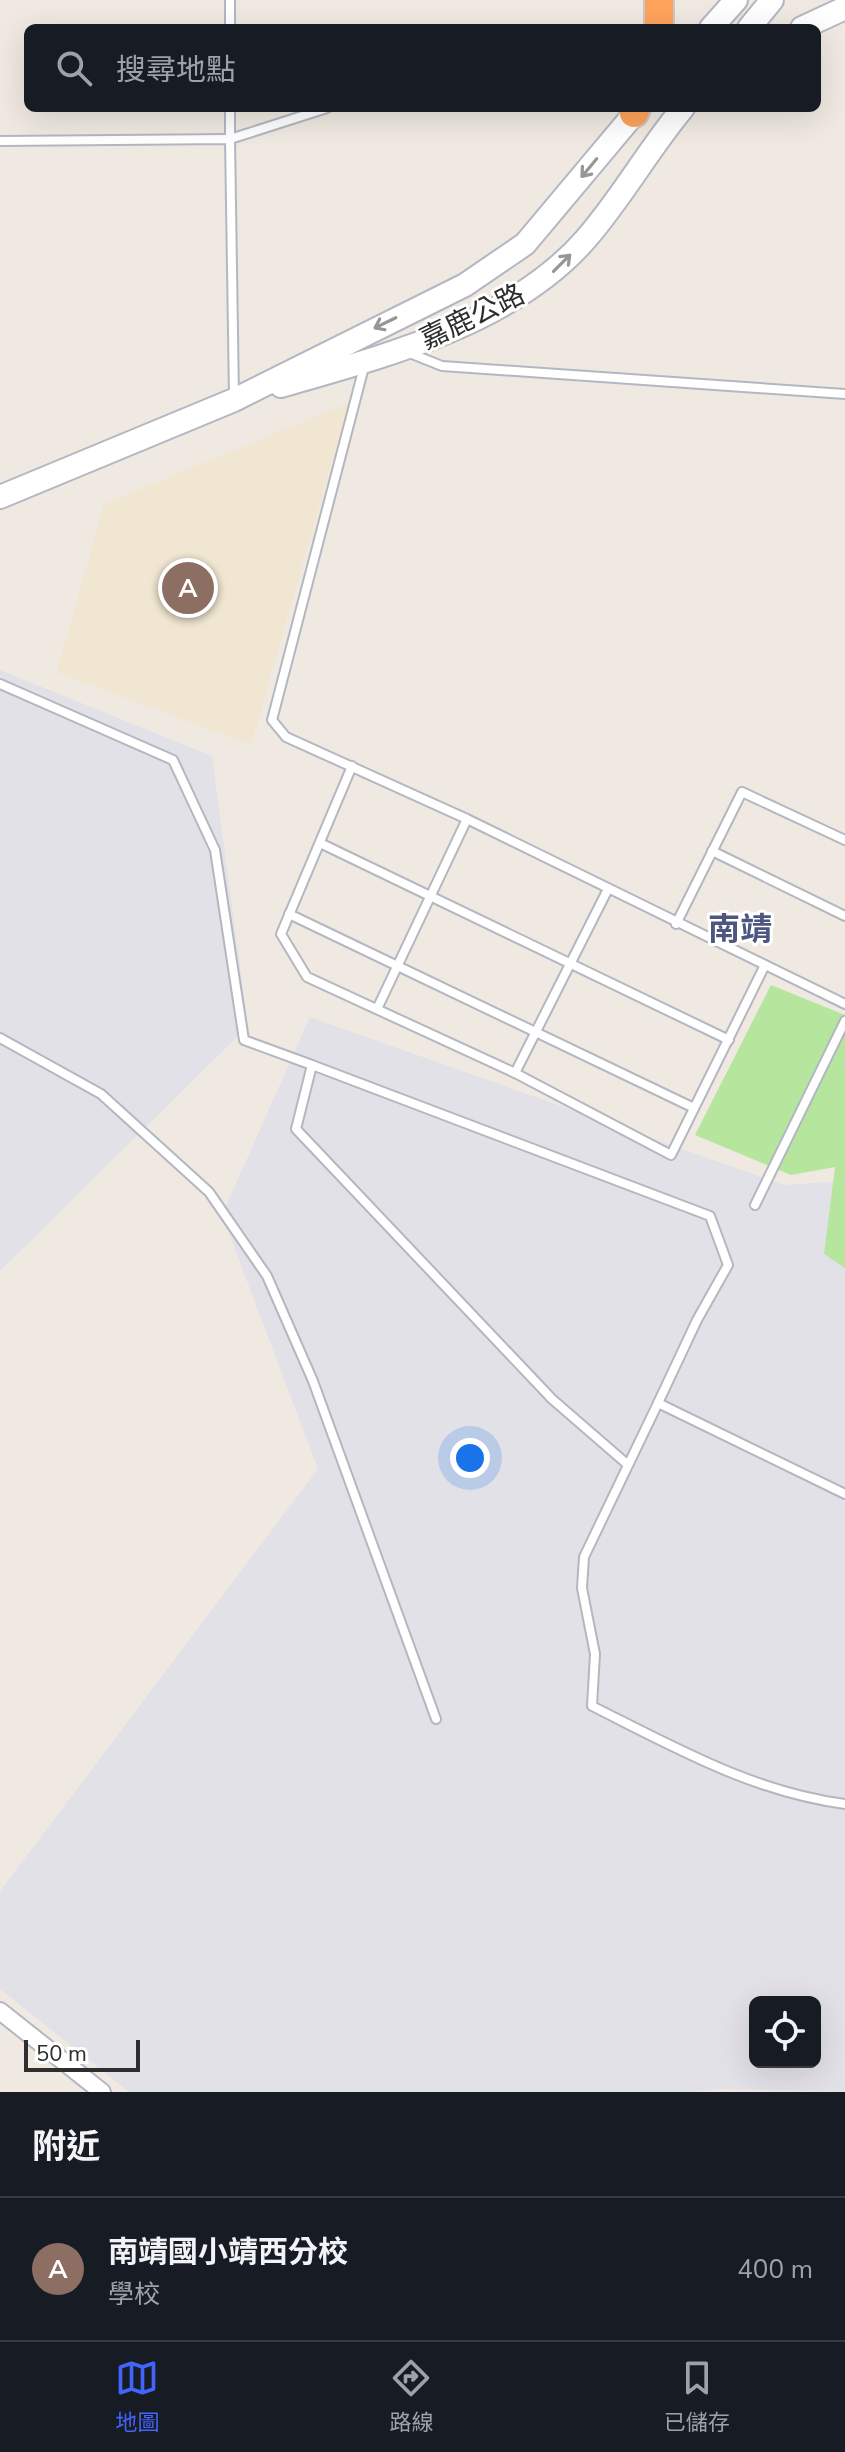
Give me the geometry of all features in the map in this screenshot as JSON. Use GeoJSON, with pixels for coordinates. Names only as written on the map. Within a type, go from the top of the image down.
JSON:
{"type":"FeatureCollection","features":[{"type":"Feature","properties":{"kind":"highway"},"geometry":{"type":"LineString","coordinates":[[659,0],[659,24]]}},
{"type":"Feature","properties":{"kind":"main road"},"geometry":{"type":"LineString","coordinates":[[715,24],[736,0]]}},
{"type":"Feature","properties":{"kind":"main road"},"geometry":{"type":"LineString","coordinates":[[752,24],[772,0]]}},
{"type":"Feature","properties":{"kind":"main road"},"geometry":{"type":"LineString","coordinates":[[811,24],[845,8]]}},
{"type":"Feature","properties":{"kind":"main road","name":"嘉鹿公路"},"geometry":{"type":"LineString","coordinates":[[0,497],[234,400],[465,285],[525,244],[634,112]]}},
{"type":"Feature","properties":{"kind":"main road","name":"嘉鹿公路"},"geometry":{"type":"LineString","coordinates":[[234,400],[403,350],[516,298],[551,274],[585,240],[681,112]]}},
{"type":"Feature","properties":{"kind":"street"},"geometry":{"type":"LineString","coordinates":[[0,2011],[102,2092]]}},
{"type":"Feature","properties":{"kind":"lane"},"geometry":{"type":"LineString","coordinates":[[230,0],[230,24]]}},
{"type":"Feature","properties":{"kind":"lane"},"geometry":{"type":"LineString","coordinates":[[230,112],[234,400]]}},
{"type":"Feature","properties":{"kind":"lane"},"geometry":{"type":"LineString","coordinates":[[0,141],[230,139],[314,112]]}},
{"type":"Feature","properties":{"kind":"lane"},"geometry":{"type":"LineString","coordinates":[[403,350],[442,366],[845,394]]}},
{"type":"Feature","properties":{"kind":"lane"},"geometry":{"type":"LineString","coordinates":[[365,362],[272,720],[286,737],[467,819],[676,924],[845,1004]]}},
{"type":"Feature","properties":{"kind":"lane"},"geometry":{"type":"LineString","coordinates":[[0,684],[173,760],[215,850],[244,1040],[710,1216],[728,1265],[627,1464],[584,1557],[581,1575],[595,1654],[592,1706],[725,1773],[813,1800],[845,1804]]}},
{"type":"Feature","properties":{"kind":"lane"},"geometry":{"type":"LineString","coordinates":[[352,766],[281,934],[307,977],[515,1073],[671,1155],[765,965]]}},
{"type":"Feature","properties":{"kind":"lane"},"geometry":{"type":"LineString","coordinates":[[676,924],[742,792],[845,840]]}},
{"type":"Feature","properties":{"kind":"lane"},"geometry":{"type":"LineString","coordinates":[[377,1009],[467,819]]}},
{"type":"Feature","properties":{"kind":"lane"},"geometry":{"type":"LineString","coordinates":[[320,843],[729,1040]]}},
{"type":"Feature","properties":{"kind":"lane"},"geometry":{"type":"LineString","coordinates":[[712,851],[845,916]]}},
{"type":"Feature","properties":{"kind":"lane"},"geometry":{"type":"LineString","coordinates":[[515,1073],[608,889]]}},
{"type":"Feature","properties":{"kind":"lane"},"geometry":{"type":"LineString","coordinates":[[289,914],[694,1108]]}},
{"type":"Feature","properties":{"kind":"lane"},"geometry":{"type":"LineString","coordinates":[[755,1205],[845,1021]]}},
{"type":"Feature","properties":{"kind":"lane"},"geometry":{"type":"LineString","coordinates":[[0,1038],[112,1104],[209,1192],[267,1276],[313,1381],[436,1719]]}},
{"type":"Feature","properties":{"kind":"lane"},"geometry":{"type":"LineString","coordinates":[[312,1065],[296,1129],[552,1399],[627,1464]]}},
{"type":"Feature","properties":{"kind":"lane"},"geometry":{"type":"LineString","coordinates":[[658,1403],[845,1494]]}},
{"type":"Feature","properties":{"kind":"shaded area"},"geometry":{"type":"Polygon","coordinates":[[[349,403],[251,745],[57,672],[104,504],[349,403]]]}},
{"type":"Feature","properties":{"kind":"shaded area"},"geometry":{"type":"Polygon","coordinates":[[[0,670],[212,756],[248,1026],[0,1271],[0,670]]]}},
{"type":"Feature","properties":{"kind":"shaded area"},"geometry":{"type":"Polygon","coordinates":[[[310,1017],[784,1185],[845,1181],[845,2092],[723,2089],[694,2092],[129,2092],[0,1989],[0,1891],[318,1469],[222,1215],[310,1017]]]}},
{"type":"Feature","properties":{"kind":"green space"},"geometry":{"type":"Polygon","coordinates":[[[771,985],[845,1015],[845,1268],[824,1254],[835,1167],[791,1175],[695,1135],[771,985]]]}},
{"type":"Feature","properties":{"kind":"place","name":"南靖國小靖西分校"},"geometry":{"type":"Point","coordinates":[188,588]}},
{"type":"Feature","properties":{"kind":"district","name":"南靖"},"geometry":{"type":"Point","coordinates":[740,929]}}]}
